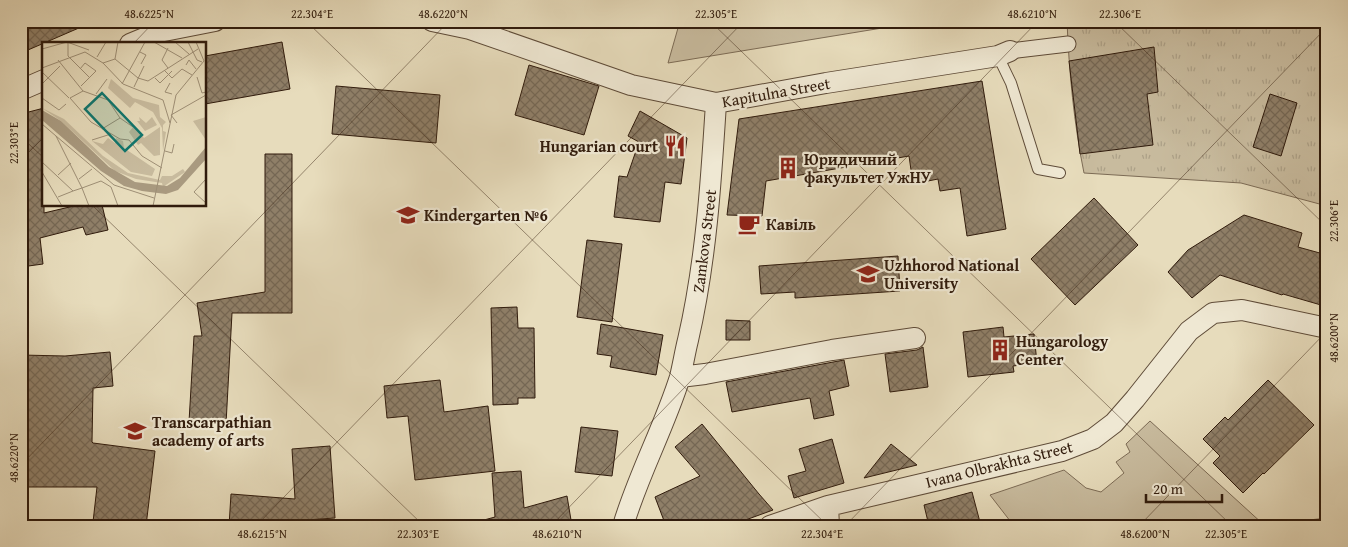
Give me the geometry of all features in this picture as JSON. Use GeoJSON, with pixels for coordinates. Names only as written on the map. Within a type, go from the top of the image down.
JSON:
{"type":"FeatureCollection","features":[{"type":"Feature","properties":{"kind":"street"},"geometry":{"type":"LineString","coordinates":[[135,42],[159,32],[215,21]]}},
{"type":"Feature","properties":{"kind":"street","name":"Kapitulna Street"},"geometry":{"type":"LineString","coordinates":[[432,21],[470,29],[631,85],[716,103],[826,82],[1068,44]]}},
{"type":"Feature","properties":{"kind":"street"},"geometry":{"type":"LineString","coordinates":[[21,90],[42,81]]}},
{"type":"Feature","properties":{"kind":"street","name":"Zamkova Street"},"geometry":{"type":"LineString","coordinates":[[623,526],[631,498],[680,377],[701,275],[712,172],[716,103]]}},
{"type":"Feature","properties":{"kind":"street","name":"Ivana Olbrakhta Street"},"geometry":{"type":"LineString","coordinates":[[770,526],[829,516],[1062,452],[1092,439],[1114,423],[1189,331],[1213,313],[1242,310],[1327,328]]}},
{"type":"Feature","properties":{"kind":"street"},"geometry":{"type":"LineString","coordinates":[[680,377],[832,350],[915,338]]}},
{"type":"Feature","properties":{"kind":"lane"},"geometry":{"type":"LineString","coordinates":[[1004,54],[1011,83],[1038,169],[1060,173]]}},
{"type":"Feature","properties":{"kind":"green space"},"geometry":{"type":"Polygon","coordinates":[[[680,21],[925,21],[668,63],[680,21]]]}},
{"type":"Feature","properties":{"kind":"green space"},"geometry":{"type":"Polygon","coordinates":[[[1067,21],[1327,21],[1327,206],[1241,183],[1084,173],[1077,136],[1067,21]]]}},
{"type":"Feature","properties":{"kind":"green space"},"geometry":{"type":"Polygon","coordinates":[[[1150,421],[1264,525],[1327,518],[1327,526],[1014,526],[990,495],[1064,470],[1086,488],[1101,492],[1124,473],[1116,462],[1130,452],[1126,444],[1150,421]]]}},
{"type":"Feature","properties":{"kind":"building"},"geometry":{"type":"Polygon","coordinates":[[[21,21],[95,21],[46,42],[42,42],[42,44],[21,53],[21,21]]]}},
{"type":"Feature","properties":{"kind":"building"},"geometry":{"type":"Polygon","coordinates":[[[282,42],[290,89],[206,104],[206,56],[282,42]]]}},
{"type":"Feature","properties":{"kind":"building"},"geometry":{"type":"Polygon","coordinates":[[[1154,47],[1158,92],[1147,94],[1153,145],[1080,154],[1069,61],[1154,47]]]}},
{"type":"Feature","properties":{"kind":"building"},"geometry":{"type":"Polygon","coordinates":[[[529,65],[599,86],[584,135],[515,115],[529,65]]]}},
{"type":"Feature","properties":{"kind":"building","name":"Юридичний факультет УжНУ"},"geometry":{"type":"Polygon","coordinates":[[[982,81],[1006,229],[967,236],[960,188],[940,191],[938,179],[913,184],[909,156],[766,181],[762,216],[727,215],[739,119],[982,81]]]}},
{"type":"Feature","properties":{"kind":"building"},"geometry":{"type":"Polygon","coordinates":[[[336,86],[440,95],[436,143],[332,134],[336,86]]]}},
{"type":"Feature","properties":{"kind":"building"},"geometry":{"type":"Polygon","coordinates":[[[1270,94],[1297,103],[1281,156],[1253,147],[1270,94]]]}},
{"type":"Feature","properties":{"kind":"building"},"geometry":{"type":"Polygon","coordinates":[[[42,109],[42,206],[44,206],[44,213],[74,206],[102,206],[108,230],[86,235],[83,227],[40,238],[43,264],[21,267],[21,114],[42,109]]]}},
{"type":"Feature","properties":{"kind":"building"},"geometry":{"type":"Polygon","coordinates":[[[640,111],[687,138],[681,184],[665,182],[660,222],[614,217],[619,176],[627,177],[639,142],[628,136],[640,111]]]}},
{"type":"Feature","properties":{"kind":"building"},"geometry":{"type":"Polygon","coordinates":[[[265,154],[292,154],[292,313],[232,313],[226,424],[189,422],[194,336],[202,336],[197,303],[265,292],[265,154]]]}},
{"type":"Feature","properties":{"kind":"building"},"geometry":{"type":"Polygon","coordinates":[[[1094,198],[1138,245],[1075,305],[1031,259],[1094,198]]]}},
{"type":"Feature","properties":{"kind":"building"},"geometry":{"type":"Polygon","coordinates":[[[1244,215],[1302,233],[1298,247],[1327,255],[1327,283],[1321,305],[1282,295],[1220,275],[1192,298],[1168,272],[1188,250],[1244,215]]]}},
{"type":"Feature","properties":{"kind":"building"},"geometry":{"type":"Polygon","coordinates":[[[587,240],[622,244],[612,322],[577,317],[587,240]]]}},
{"type":"Feature","properties":{"kind":"building"},"geometry":{"type":"Polygon","coordinates":[[[898,256],[900,291],[795,298],[795,292],[761,294],[759,266],[898,256]]]}},
{"type":"Feature","properties":{"kind":"building"},"geometry":{"type":"Polygon","coordinates":[[[517,307],[518,328],[534,328],[535,398],[518,398],[518,404],[493,405],[491,308],[517,307]]]}},
{"type":"Feature","properties":{"kind":"building"},"geometry":{"type":"Polygon","coordinates":[[[726,320],[750,321],[750,340],[726,340],[726,320]]]}},
{"type":"Feature","properties":{"kind":"building"},"geometry":{"type":"Polygon","coordinates":[[[601,324],[663,335],[656,375],[610,367],[612,356],[597,354],[601,324]]]}},
{"type":"Feature","properties":{"kind":"building","name":"Hungarology Center"},"geometry":{"type":"Polygon","coordinates":[[[1003,327],[1004,337],[1034,334],[1037,363],[1013,366],[1014,372],[968,377],[963,332],[1003,327]]]}},
{"type":"Feature","properties":{"kind":"building"},"geometry":{"type":"Polygon","coordinates":[[[923,347],[928,387],[890,392],[885,354],[917,350],[923,347]]]}},
{"type":"Feature","properties":{"kind":"building"},"geometry":{"type":"Polygon","coordinates":[[[110,352],[113,386],[93,388],[92,442],[155,451],[146,526],[93,522],[97,487],[21,487],[21,355],[65,356],[110,352]]]}},
{"type":"Feature","properties":{"kind":"building"},"geometry":{"type":"Polygon","coordinates":[[[844,360],[849,386],[829,391],[834,415],[814,419],[810,398],[732,412],[726,382],[844,360]]]}},
{"type":"Feature","properties":{"kind":"building"},"geometry":{"type":"Polygon","coordinates":[[[440,380],[444,412],[488,406],[495,471],[415,480],[408,416],[387,418],[384,386],[440,380]]]}},
{"type":"Feature","properties":{"kind":"building"},"geometry":{"type":"Polygon","coordinates":[[[1268,380],[1314,425],[1243,493],[1213,463],[1220,456],[1203,439],[1225,417],[1228,420],[1268,380]]]}},
{"type":"Feature","properties":{"kind":"building"},"geometry":{"type":"Polygon","coordinates":[[[702,424],[773,510],[729,526],[666,526],[655,497],[700,476],[675,447],[702,424]]]}},
{"type":"Feature","properties":{"kind":"building"},"geometry":{"type":"Polygon","coordinates":[[[581,427],[618,431],[612,476],[575,472],[581,427]]]}},
{"type":"Feature","properties":{"kind":"building"},"geometry":{"type":"Polygon","coordinates":[[[832,439],[844,483],[794,498],[788,476],[806,471],[799,449],[832,439]]]}},
{"type":"Feature","properties":{"kind":"building"},"geometry":{"type":"Polygon","coordinates":[[[891,444],[917,465],[864,478],[891,444]]]}},
{"type":"Feature","properties":{"kind":"building"},"geometry":{"type":"Polygon","coordinates":[[[330,446],[335,518],[263,523],[262,526],[229,526],[231,494],[295,499],[292,449],[330,446]]]}},
{"type":"Feature","properties":{"kind":"building"},"geometry":{"type":"Polygon","coordinates":[[[521,471],[524,508],[567,496],[572,526],[485,526],[484,520],[495,517],[492,473],[521,471]]]}},
{"type":"Feature","properties":{"kind":"building"},"geometry":{"type":"Polygon","coordinates":[[[972,492],[981,526],[929,526],[924,505],[972,492]]]}},
{"type":"Feature","properties":{"kind":"place","name":"Hungarian court"},"geometry":{"type":"Point","coordinates":[675,146]}},
{"type":"Feature","properties":{"kind":"place","name":"Юридичний факультет УжНУ"},"geometry":{"type":"Point","coordinates":[788,168]}},
{"type":"Feature","properties":{"kind":"place","name":"Kindergarten №6"},"geometry":{"type":"Point","coordinates":[408,215]}},
{"type":"Feature","properties":{"kind":"place","name":"Кавіль"},"geometry":{"type":"Point","coordinates":[749,224]}},
{"type":"Feature","properties":{"kind":"place","name":"Uzhhorod National University"},"geometry":{"type":"Point","coordinates":[868,274]}},
{"type":"Feature","properties":{"kind":"place","name":"Hungarology Center"},"geometry":{"type":"Point","coordinates":[1000,350]}},
{"type":"Feature","properties":{"kind":"place","name":"Transcarpathian academy of arts"},"geometry":{"type":"Point","coordinates":[135,431]}}]}
